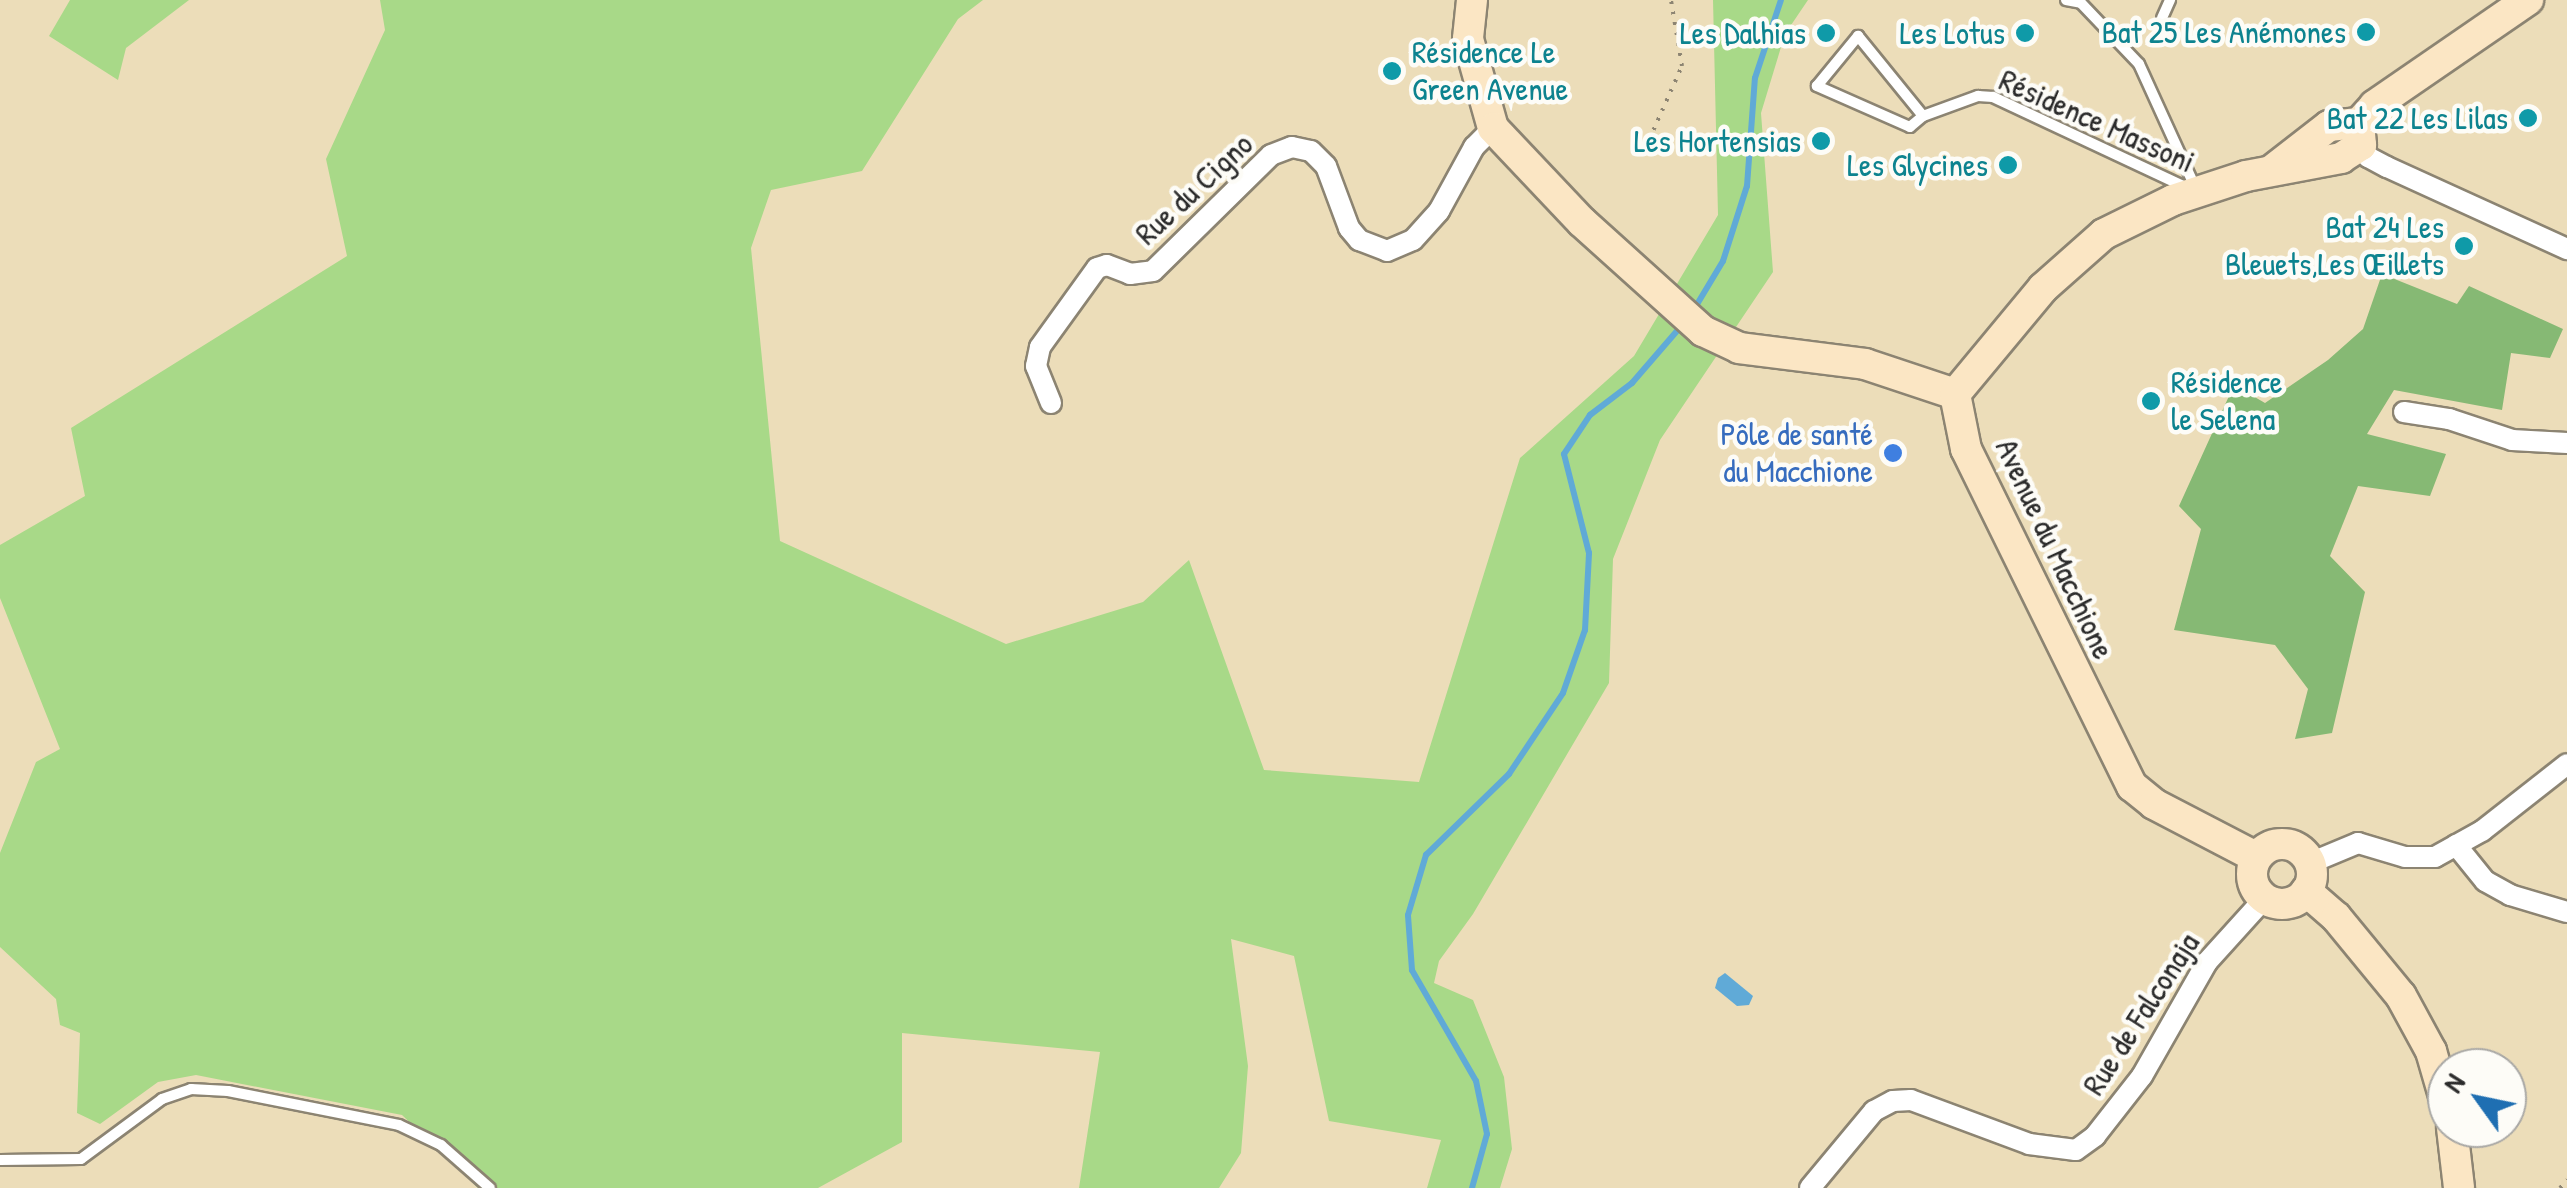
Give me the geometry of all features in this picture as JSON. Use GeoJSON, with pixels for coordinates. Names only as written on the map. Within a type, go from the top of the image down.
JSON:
{"type":"FeatureCollection","features":[{"type":"Feature","properties":{"kind":"main road"},"geometry":{"type":"LineString","coordinates":[[1472,0],[1468,39],[1493,128],[1582,222],[1703,332],[1740,348],[1866,364],[1956,394],[2070,261],[2104,234],[2197,192],[2272,170],[2340,158],[2360,134],[2375,104],[2528,0]]}},
{"type":"Feature","properties":{"kind":"main road","name":"Avenue du Macchione"},"geometry":{"type":"LineString","coordinates":[[1956,394],[1966,449],[2132,786],[2154,804],[2256,857]]}},
{"type":"Feature","properties":{"kind":"main road"},"geometry":{"type":"LineString","coordinates":[[2308,877],[2287,904],[2264,899],[2252,880],[2256,857],[2265,848],[2288,844],[2336,917],[2401,996],[2429,1048]]}},
{"type":"Feature","properties":{"kind":"main road"},"geometry":{"type":"LineString","coordinates":[[2454,1148],[2459,1188]]}},
{"type":"Feature","properties":{"kind":"street","name":"Rue du Cigno"},"geometry":{"type":"LineString","coordinates":[[1051,403],[1036,366],[1040,347],[1097,268],[1107,265],[1130,274],[1153,271],[1271,155],[1292,147],[1311,151],[1326,166],[1349,228],[1360,240],[1387,251],[1412,240],[1439,210],[1474,147],[1493,128]]}},
{"type":"Feature","properties":{"kind":"street"},"geometry":{"type":"LineString","coordinates":[[2360,134],[2368,157],[2567,249]]}},
{"type":"Feature","properties":{"kind":"street"},"geometry":{"type":"LineString","coordinates":[[2404,412],[2449,419],[2512,440],[2567,443]]}},
{"type":"Feature","properties":{"kind":"street"},"geometry":{"type":"LineString","coordinates":[[2308,877],[2358,843],[2405,857],[2434,857],[2482,831],[2567,764]]}},
{"type":"Feature","properties":{"kind":"street"},"geometry":{"type":"LineString","coordinates":[[2456,845],[2485,881],[2510,895],[2567,912]]}},
{"type":"Feature","properties":{"kind":"street","name":"Rue de Falconaja"},"geometry":{"type":"LineString","coordinates":[[1810,1188],[1874,1111],[1892,1101],[1910,1100],[2029,1144],[2076,1150],[2095,1136],[2142,1076],[2208,962],[2264,899]]}},
{"type":"Feature","properties":{"kind":"lane","name":"Résidence Massoni"},"geometry":{"type":"LineString","coordinates":[[2066,0],[2081,3],[2139,64],[2197,192]]}},
{"type":"Feature","properties":{"kind":"lane"},"geometry":{"type":"LineString","coordinates":[[2162,18],[2170,0]]}},
{"type":"Feature","properties":{"kind":"lane","name":"Résidence Massoni"},"geometry":{"type":"LineString","coordinates":[[1923,116],[1858,36],[1818,86],[1910,127],[1923,116],[1978,96],[1993,97],[2197,192]]}},
{"type":"Feature","properties":{"kind":"lane"},"geometry":{"type":"LineString","coordinates":[[0,1160],[80,1159],[162,1099],[191,1089],[228,1091],[399,1125],[440,1145],[490,1188]]}},
{"type":"Feature","properties":{"kind":"path"},"geometry":{"type":"LineString","coordinates":[[1645,149],[1682,66],[1671,0]]}},
{"type":"Feature","properties":{"kind":"path"},"geometry":{"type":"LineString","coordinates":[[2560,1188],[2567,1180]]}},
{"type":"Feature","properties":{"kind":"green space"},"geometry":{"type":"Polygon","coordinates":[[[70,0],[189,0],[126,48],[118,80],[49,36],[70,0]]]}},
{"type":"Feature","properties":{"kind":"green space"},"geometry":{"type":"Polygon","coordinates":[[[380,0],[983,0],[958,19],[862,171],[771,190],[751,248],[780,541],[1006,644],[1143,602],[1189,560],[1264,770],[1419,782],[1520,458],[1634,356],[1718,215],[1713,0],[1808,0],[1785,34],[1761,113],[1773,272],[1660,440],[1613,559],[1609,683],[1473,914],[1439,961],[1434,983],[1473,1000],[1504,1077],[1512,1149],[1500,1188],[1427,1188],[1441,1140],[1329,1121],[1294,956],[1231,939],[1248,1066],[1241,1153],[1219,1188],[1079,1188],[1100,1052],[902,1033],[902,1142],[818,1188],[478,1188],[402,1115],[196,1075],[158,1082],[100,1124],[77,1113],[80,1033],[60,1025],[56,999],[0,947],[0,853],[36,762],[60,749],[0,598],[0,545],[85,496],[71,428],[347,256],[326,159],[385,30],[380,0]]]}},
{"type":"Feature","properties":{"kind":"green space"},"geometry":{"type":"Polygon","coordinates":[[[2382,274],[2457,304],[2469,286],[2563,329],[2550,358],[2511,353],[2502,410],[2394,390],[2367,434],[2446,454],[2430,496],[2358,486],[2330,556],[2365,592],[2332,733],[2295,739],[2308,689],[2275,645],[2174,630],[2201,529],[2179,506],[2234,385],[2265,403],[2328,360],[2363,329],[2382,274]]]}},
{"type":"Feature","properties":{"kind":"water"},"geometry":{"type":"Polygon","coordinates":[[[1725,973],[1753,996],[1749,1005],[1737,1006],[1715,988],[1718,978],[1725,973]]]}},
{"type":"Feature","properties":{"kind":"waterway"},"geometry":{"type":"LineString","coordinates":[[1693,311],[1723,261],[1747,186],[1755,78],[1781,0]]}},
{"type":"Feature","properties":{"kind":"waterway"},"geometry":{"type":"LineString","coordinates":[[1472,1188],[1487,1134],[1476,1081],[1412,970],[1408,915],[1426,855],[1509,774],[1563,693],[1585,630],[1589,553],[1564,454],[1590,415],[1632,383],[1682,325]]}},
{"type":"Feature","properties":{"kind":"place","name":"Bat 25 Les Anémones"},"geometry":{"type":"Point","coordinates":[2366,32]}},
{"type":"Feature","properties":{"kind":"place","name":"Les Dalhias"},"geometry":{"type":"Point","coordinates":[1826,33]}},
{"type":"Feature","properties":{"kind":"place","name":"Les Lotus"},"geometry":{"type":"Point","coordinates":[2025,33]}},
{"type":"Feature","properties":{"kind":"place","name":"Résidence Le Green Avenue"},"geometry":{"type":"Point","coordinates":[1392,71]}},
{"type":"Feature","properties":{"kind":"place","name":"Bat 22 Les Lilas"},"geometry":{"type":"Point","coordinates":[2528,118]}},
{"type":"Feature","properties":{"kind":"place","name":"Les Hortensias"},"geometry":{"type":"Point","coordinates":[1821,141]}},
{"type":"Feature","properties":{"kind":"place","name":"Les Glycines"},"geometry":{"type":"Point","coordinates":[2008,165]}},
{"type":"Feature","properties":{"kind":"place","name":"Bat 24 Les Bleuets,Les Œillets"},"geometry":{"type":"Point","coordinates":[2464,246]}},
{"type":"Feature","properties":{"kind":"place","name":"Résidence le Selena"},"geometry":{"type":"Point","coordinates":[2151,401]}},
{"type":"Feature","properties":{"kind":"place","name":"Pôle de santé du Macchione"},"geometry":{"type":"Point","coordinates":[1893,453]}}]}
